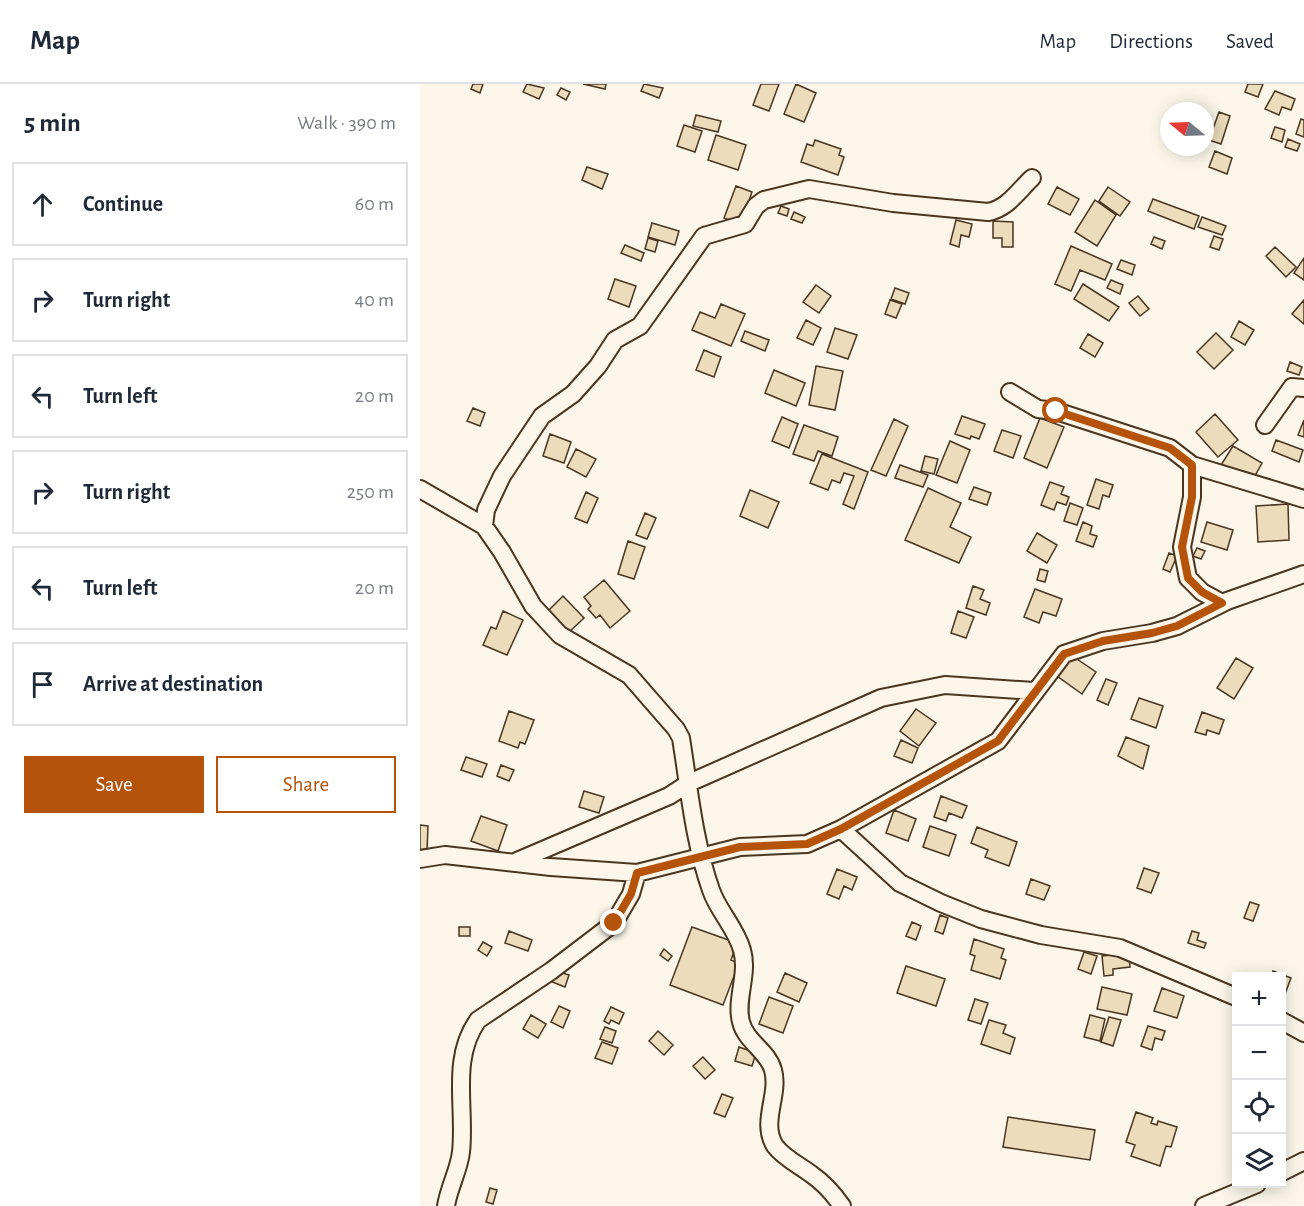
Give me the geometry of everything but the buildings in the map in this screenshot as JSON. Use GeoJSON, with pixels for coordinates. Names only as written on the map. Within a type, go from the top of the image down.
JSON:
{"type":"FeatureCollection","features":[{"type":"Feature","properties":{"kind":"street"},"geometry":{"type":"LineString","coordinates":[[484,526],[486,510],[502,476],[542,416],[573,394],[598,366],[615,340],[640,326],[704,236],[745,224],[756,206],[764,200],[809,189],[893,203],[988,212],[1005,206],[1032,178]]}},
{"type":"Feature","properties":{"kind":"street"},"geometry":{"type":"LineString","coordinates":[[1265,424],[1292,387],[1304,388]]}},
{"type":"Feature","properties":{"kind":"street"},"geometry":{"type":"LineString","coordinates":[[1010,392],[1038,409],[1056,411],[1170,448],[1192,465],[1304,499]]}},
{"type":"Feature","properties":{"kind":"street"},"geometry":{"type":"LineString","coordinates":[[1192,465],[1192,497],[1182,547],[1188,578],[1202,592],[1222,603]]}},
{"type":"Feature","properties":{"kind":"street"},"geometry":{"type":"LineString","coordinates":[[424,494],[484,526],[533,606],[573,643],[629,675],[670,721],[681,738],[701,856],[714,898],[742,949],[744,972],[740,1020],[745,1033],[766,1058],[774,1073],[769,1121],[770,1135],[782,1154],[832,1191],[842,1206]]}},
{"type":"Feature","properties":{"kind":"street"},"geometry":{"type":"LineString","coordinates":[[420,859],[445,855],[637,873],[740,847],[807,844],[841,829],[998,741],[1006,734],[1034,691],[1064,654],[1103,641],[1152,633],[1177,626],[1222,603],[1304,574]]}},
{"type":"Feature","properties":{"kind":"street"},"geometry":{"type":"LineString","coordinates":[[516,862],[669,796],[689,783],[881,698],[945,685],[1034,691]]}},
{"type":"Feature","properties":{"kind":"street"},"geometry":{"type":"LineString","coordinates":[[841,829],[900,883],[941,903],[981,919],[1041,935],[1120,948],[1232,995]]}},
{"type":"Feature","properties":{"kind":"street"},"geometry":{"type":"LineString","coordinates":[[446,1206],[461,1154],[461,1072],[470,1031],[478,1020],[551,971],[614,923],[631,894],[637,873]]}},
{"type":"Feature","properties":{"kind":"street"},"geometry":{"type":"LineString","coordinates":[[1286,1024],[1304,1033]]}},
{"type":"Feature","properties":{"kind":"street"},"geometry":{"type":"LineString","coordinates":[[1286,1170],[1304,1161]]}},
{"type":"Feature","properties":{"kind":"street"},"geometry":{"type":"LineString","coordinates":[[1204,1206],[1247,1188]]}},
{"type":"Feature","properties":{"kind":"route"},"geometry":{"type":"LineString","coordinates":[[614,923],[631,894],[637,873],[740,847],[807,844],[841,829],[998,741],[1006,734],[1034,691],[1064,654],[1103,641],[1152,633],[1177,626],[1222,603],[1202,592],[1188,578],[1182,547],[1192,497],[1192,465],[1170,448],[1056,411]]}}]}
